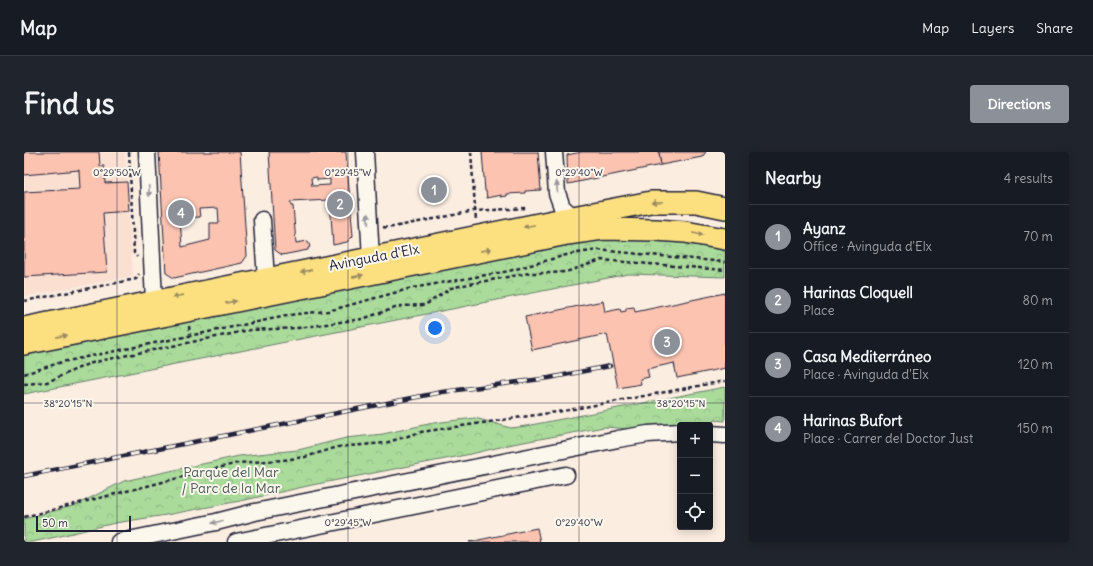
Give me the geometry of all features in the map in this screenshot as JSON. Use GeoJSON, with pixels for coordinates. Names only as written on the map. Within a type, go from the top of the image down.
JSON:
{"type":"FeatureCollection","features":[{"type":"Feature","properties":{"kind":"main road"},"geometry":{"type":"LineString","coordinates":[[696,202],[725,193]]}},
{"type":"Feature","properties":{"kind":"main road","name":"Avinguda d'Elx"},"geometry":{"type":"LineString","coordinates":[[24,328],[652,202],[696,202],[725,208]]}},
{"type":"Feature","properties":{"kind":"main road","name":"Avinguda d'Elx"},"geometry":{"type":"LineString","coordinates":[[24,344],[567,234],[603,229],[656,230],[685,232],[725,239]]}},
{"type":"Feature","properties":{"kind":"street"},"geometry":{"type":"LineString","coordinates":[[147,152],[154,301]]}},
{"type":"Feature","properties":{"kind":"street"},"geometry":{"type":"LineString","coordinates":[[365,152],[371,258]]}},
{"type":"Feature","properties":{"kind":"street"},"geometry":{"type":"LineString","coordinates":[[554,152],[557,193],[562,207],[573,217]]}},
{"type":"Feature","properties":{"kind":"street"},"geometry":{"type":"LineString","coordinates":[[262,220],[266,279]]}},
{"type":"Feature","properties":{"kind":"street"},"geometry":{"type":"LineString","coordinates":[[119,542],[216,522],[255,512],[618,439],[648,434],[677,432]]}},
{"type":"Feature","properties":{"kind":"street"},"geometry":{"type":"LineString","coordinates":[[236,542],[278,538],[566,475]]}},
{"type":"Feature","properties":{"kind":"path"},"geometry":{"type":"LineString","coordinates":[[129,152],[134,253],[141,262]]}},
{"type":"Feature","properties":{"kind":"path"},"geometry":{"type":"LineString","coordinates":[[471,152],[476,224]]}},
{"type":"Feature","properties":{"kind":"path"},"geometry":{"type":"LineString","coordinates":[[368,226],[388,228],[474,211],[532,208]]}},
{"type":"Feature","properties":{"kind":"path"},"geometry":{"type":"LineString","coordinates":[[24,374],[62,362],[296,314],[328,311],[412,288],[509,271],[570,254],[598,250],[725,262]]}},
{"type":"Feature","properties":{"kind":"path"},"geometry":{"type":"LineString","coordinates":[[24,384],[47,382],[88,364],[104,360],[250,330],[298,328],[362,320],[401,306],[425,305],[451,288],[479,281],[529,273],[566,272],[601,260],[725,270]]}},
{"type":"Feature","properties":{"kind":"path"},"geometry":{"type":"LineString","coordinates":[[24,301],[136,279],[140,272]]}},
{"type":"Feature","properties":{"kind":"path"},"geometry":{"type":"LineString","coordinates":[[191,338],[192,342]]}},
{"type":"Feature","properties":{"kind":"path"},"geometry":{"type":"LineString","coordinates":[[24,517],[238,463],[305,457],[338,447],[385,443],[421,432],[564,411],[725,381]]}},
{"type":"Feature","properties":{"kind":"shaded area"},"geometry":{"type":"Polygon","coordinates":[[[24,152],[125,152],[133,276],[24,297],[24,152]]]}},
{"type":"Feature","properties":{"kind":"green space"},"geometry":{"type":"Polygon","coordinates":[[[582,237],[673,241],[718,249],[725,252],[725,277],[628,274],[24,394],[24,350],[582,237]]]}},
{"type":"Feature","properties":{"kind":"green space","name":"Parque del Mar / Parc de la Mar"},"geometry":{"type":"Polygon","coordinates":[[[725,387],[725,421],[715,420],[713,422],[677,422],[677,425],[631,429],[604,427],[513,444],[245,500],[115,523],[56,537],[32,542],[24,542],[24,519],[76,505],[124,481],[239,456],[298,450],[346,438],[383,434],[433,423],[475,418],[511,428],[725,387]]]}},
{"type":"Feature","properties":{"kind":"building"},"geometry":{"type":"Polygon","coordinates":[[[24,152],[99,152],[100,166],[104,166],[105,183],[127,182],[129,211],[103,213],[107,272],[24,277],[24,192],[80,189],[79,170],[24,175],[24,152]]]}},
{"type":"Feature","properties":{"kind":"building"},"geometry":{"type":"Polygon","coordinates":[[[159,152],[240,152],[247,256],[242,263],[174,278],[166,273],[159,152]],[[218,208],[199,209],[200,217],[180,218],[182,247],[210,240],[210,223],[219,223],[218,208]]]}},
{"type":"Feature","properties":{"kind":"building"},"geometry":{"type":"Polygon","coordinates":[[[269,152],[346,152],[353,236],[347,242],[333,245],[330,200],[290,202],[291,206],[293,206],[296,243],[308,241],[310,247],[308,250],[282,255],[275,250],[269,152]],[[317,177],[311,178],[312,186],[330,185],[330,179],[317,180],[317,177]]]}},
{"type":"Feature","properties":{"kind":"building"},"geometry":{"type":"Polygon","coordinates":[[[482,152],[538,152],[541,190],[525,191],[525,193],[507,194],[507,196],[501,197],[502,195],[487,198],[485,191],[482,152]]]}},
{"type":"Feature","properties":{"kind":"building"},"geometry":{"type":"Polygon","coordinates":[[[582,152],[659,152],[661,165],[568,184],[567,155],[582,152]]]}},
{"type":"Feature","properties":{"kind":"building"},"geometry":{"type":"Polygon","coordinates":[[[659,152],[706,152],[702,157],[661,165],[659,152]]]}},
{"type":"Feature","properties":{"kind":"building"},"geometry":{"type":"Polygon","coordinates":[[[725,293],[725,368],[677,378],[674,363],[647,369],[649,377],[640,379],[641,384],[618,388],[607,334],[532,350],[525,317],[603,301],[605,312],[620,309],[621,312],[626,311],[626,308],[634,307],[635,312],[725,293]]]}},
{"type":"Feature","properties":{"kind":"building"},"geometry":{"type":"Polygon","coordinates":[[[537,528],[540,542],[469,542],[537,528]]]}},
{"type":"Feature","properties":{"kind":"railway"},"geometry":{"type":"LineString","coordinates":[[24,476],[442,392],[549,378],[610,366]]}},
{"type":"Feature","properties":{"kind":"place","name":"Ayanz"},"geometry":{"type":"Point","coordinates":[434,190]}},
{"type":"Feature","properties":{"kind":"place","name":"Harinas Cloquell"},"geometry":{"type":"Point","coordinates":[340,204]}},
{"type":"Feature","properties":{"kind":"place","name":"Harinas Bufort"},"geometry":{"type":"Point","coordinates":[181,213]}},
{"type":"Feature","properties":{"kind":"place","name":"Casa Mediterráneo"},"geometry":{"type":"Point","coordinates":[667,342]}}]}
